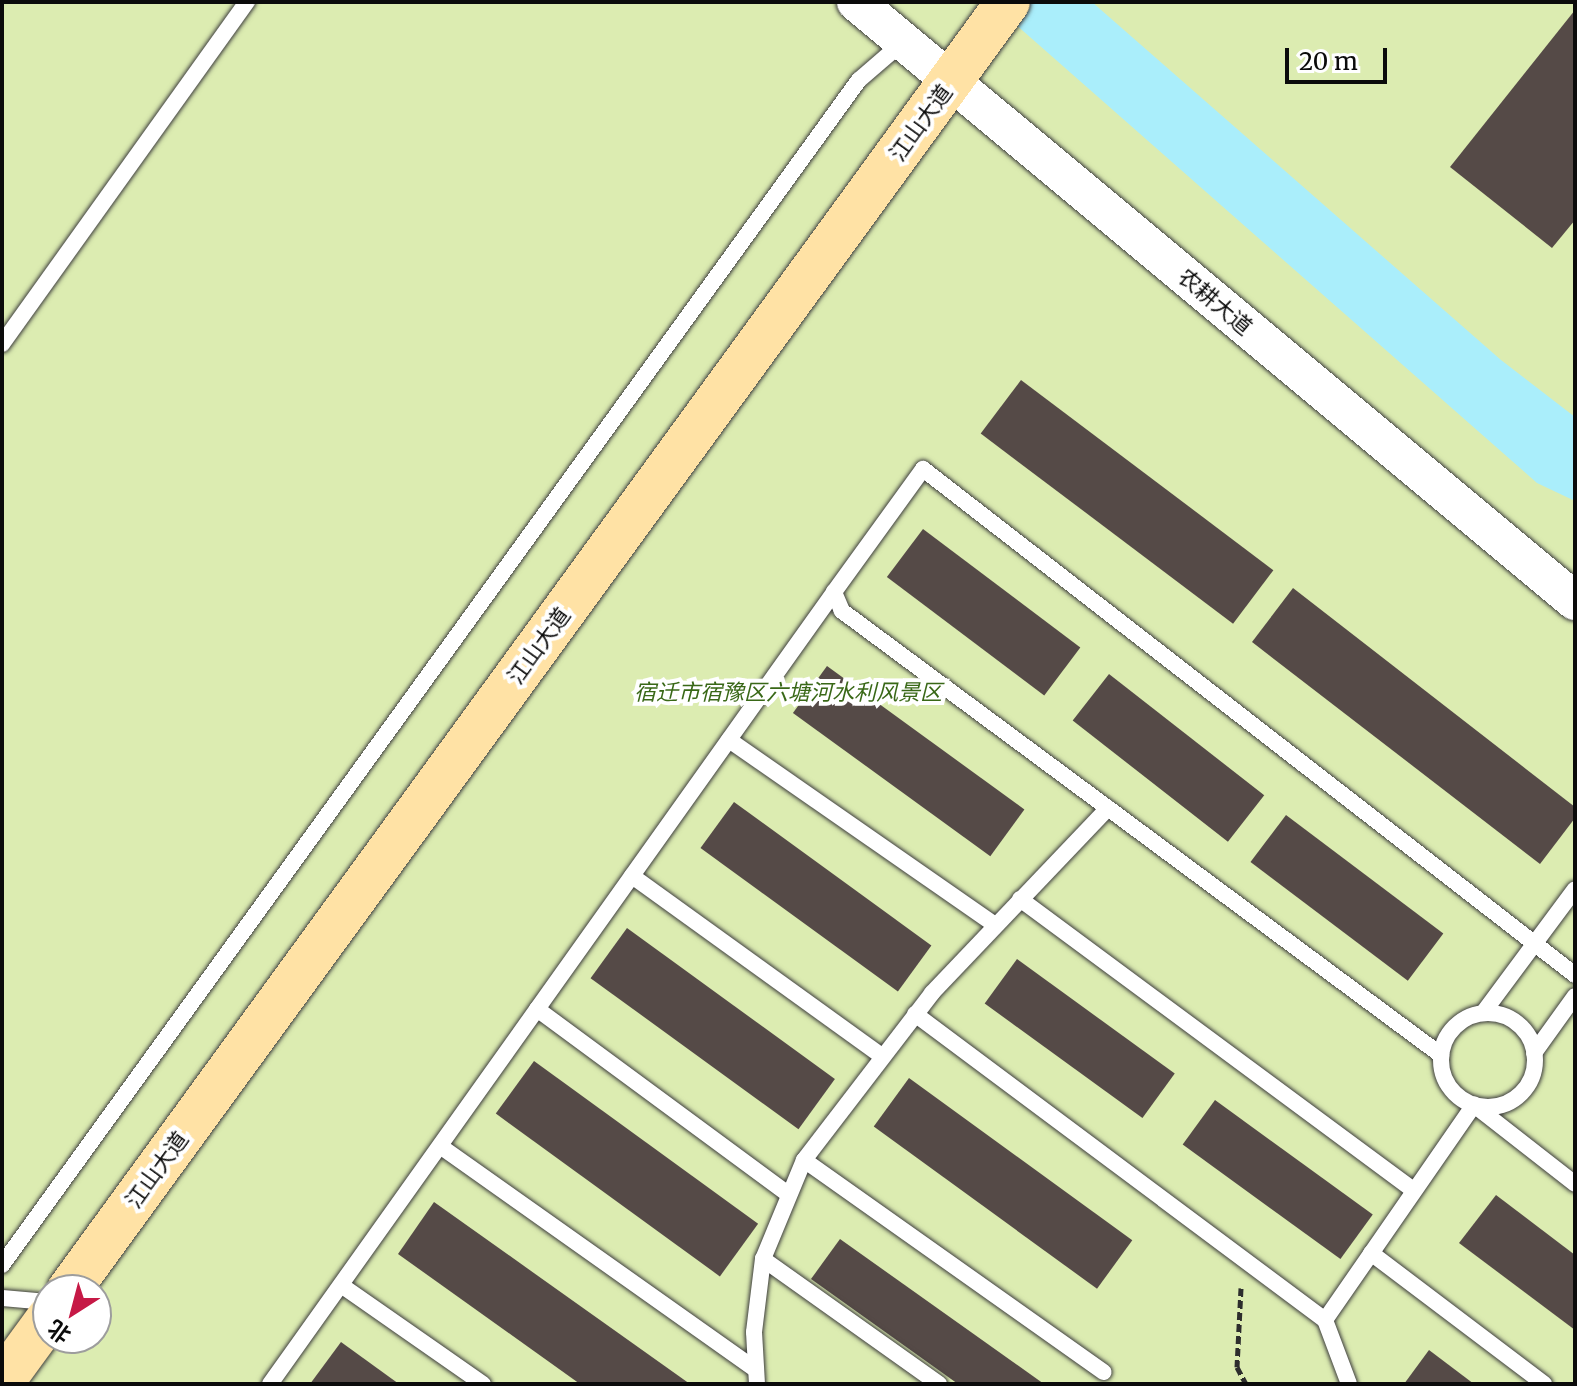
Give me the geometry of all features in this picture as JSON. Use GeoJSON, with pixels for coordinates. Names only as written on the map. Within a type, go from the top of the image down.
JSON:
{"type":"FeatureCollection","features":[{"type":"Feature","properties":{"kind":"main road","name":"江山大道"},"geometry":{"type":"LineString","coordinates":[[81,1274],[1008,2]]}},
{"type":"Feature","properties":{"kind":"main road"},"geometry":{"type":"LineString","coordinates":[[2,1382],[32,1341]]}},
{"type":"Feature","properties":{"kind":"street","name":"农耕大道"},"geometry":{"type":"LineString","coordinates":[[856,2],[903,42],[957,73],[1575,601]]}},
{"type":"Feature","properties":{"kind":"lane"},"geometry":{"type":"LineString","coordinates":[[2,344],[247,2]]}},
{"type":"Feature","properties":{"kind":"lane"},"geometry":{"type":"LineString","coordinates":[[2,1265],[859,80],[903,42]]}},
{"type":"Feature","properties":{"kind":"lane"},"geometry":{"type":"LineString","coordinates":[[270,1384],[923,469],[1575,975]]}},
{"type":"Feature","properties":{"kind":"lane"},"geometry":{"type":"LineString","coordinates":[[834,592],[842,611],[1441,1055]]}},
{"type":"Feature","properties":{"kind":"lane"},"geometry":{"type":"LineString","coordinates":[[729,740],[995,925]]}},
{"type":"Feature","properties":{"kind":"lane"},"geometry":{"type":"LineString","coordinates":[[757,1377],[754,1332],[763,1259],[804,1160],[915,1014],[995,925],[1108,808]]}},
{"type":"Feature","properties":{"kind":"lane"},"geometry":{"type":"LineString","coordinates":[[632,876],[882,1056]]}},
{"type":"Feature","properties":{"kind":"lane"},"geometry":{"type":"LineString","coordinates":[[1575,889],[1483,1013],[1454,1027],[1441,1055],[1448,1086],[1575,1184]]}},
{"type":"Feature","properties":{"kind":"lane"},"geometry":{"type":"LineString","coordinates":[[1020,899],[1414,1191]]}},
{"type":"Feature","properties":{"kind":"lane"},"geometry":{"type":"LineString","coordinates":[[1534,1053],[1575,996]]}},
{"type":"Feature","properties":{"kind":"lane"},"geometry":{"type":"LineString","coordinates":[[537,1009],[789,1195]]}},
{"type":"Feature","properties":{"kind":"lane"},"geometry":{"type":"LineString","coordinates":[[1474,1105],[1489,1107],[1518,1096],[1534,1068],[1534,1053],[1521,1027],[1483,1013]]}},
{"type":"Feature","properties":{"kind":"lane"},"geometry":{"type":"LineString","coordinates":[[915,1014],[1325,1320],[1349,1384]]}},
{"type":"Feature","properties":{"kind":"lane"},"geometry":{"type":"LineString","coordinates":[[1325,1320],[1474,1105]]}},
{"type":"Feature","properties":{"kind":"lane"},"geometry":{"type":"LineString","coordinates":[[440,1146],[757,1377]]}},
{"type":"Feature","properties":{"kind":"lane"},"geometry":{"type":"LineString","coordinates":[[804,1160],[1103,1372]]}},
{"type":"Feature","properties":{"kind":"lane"},"geometry":{"type":"LineString","coordinates":[[1371,1253],[1544,1384]]}},
{"type":"Feature","properties":{"kind":"lane"},"geometry":{"type":"LineString","coordinates":[[763,1259],[939,1384]]}},
{"type":"Feature","properties":{"kind":"lane"},"geometry":{"type":"LineString","coordinates":[[341,1285],[483,1384]]}},
{"type":"Feature","properties":{"kind":"lane"},"geometry":{"type":"LineString","coordinates":[[2,1298],[32,1301]]}},
{"type":"Feature","properties":{"kind":"path"},"geometry":{"type":"LineString","coordinates":[[1246,1261],[1236,1315],[1237,1367],[1246,1384]]}},
{"type":"Feature","properties":{"kind":"green space","name":"宿迁市宿豫区六塘河水利风景区"},"geometry":{"type":"Polygon","coordinates":[[[2,2],[1575,2],[1575,1384],[2,1384],[2,2]]]}},
{"type":"Feature","properties":{"kind":"water"},"geometry":{"type":"Polygon","coordinates":[[[990,2],[1092,2],[1501,360],[1575,417],[1575,501],[1537,483],[990,2]]]}},
{"type":"Feature","properties":{"kind":"building"},"geometry":{"type":"Polygon","coordinates":[[[1575,10],[1575,220],[1552,248],[1450,167],[1575,10]]]}},
{"type":"Feature","properties":{"kind":"building"},"geometry":{"type":"Polygon","coordinates":[[[1021,380],[1273,570],[1233,624],[981,434],[1021,380]]]}},
{"type":"Feature","properties":{"kind":"building"},"geometry":{"type":"Polygon","coordinates":[[[923,529],[1080,648],[1044,695],[887,577],[923,529]]]}},
{"type":"Feature","properties":{"kind":"building"},"geometry":{"type":"Polygon","coordinates":[[[1293,588],[1575,807],[1575,818],[1540,864],[1252,642],[1293,588]]]}},
{"type":"Feature","properties":{"kind":"building"},"geometry":{"type":"Polygon","coordinates":[[[827,666],[1024,809],[990,856],[793,713],[827,666]]]}},
{"type":"Feature","properties":{"kind":"building"},"geometry":{"type":"Polygon","coordinates":[[[1109,674],[1264,795],[1228,842],[1073,720],[1109,674]]]}},
{"type":"Feature","properties":{"kind":"building"},"geometry":{"type":"Polygon","coordinates":[[[734,802],[931,945],[898,992],[700,848],[734,802]]]}},
{"type":"Feature","properties":{"kind":"building"},"geometry":{"type":"Polygon","coordinates":[[[1286,815],[1443,934],[1408,981],[1250,862],[1286,815]]]}},
{"type":"Feature","properties":{"kind":"building"},"geometry":{"type":"Polygon","coordinates":[[[627,928],[835,1079],[798,1129],[591,978],[627,928]]]}},
{"type":"Feature","properties":{"kind":"building"},"geometry":{"type":"Polygon","coordinates":[[[1017,959],[1175,1074],[1142,1118],[985,1003],[1017,959]]]}},
{"type":"Feature","properties":{"kind":"building"},"geometry":{"type":"Polygon","coordinates":[[[534,1061],[758,1224],[720,1276],[496,1114],[534,1061]]]}},
{"type":"Feature","properties":{"kind":"building"},"geometry":{"type":"Polygon","coordinates":[[[909,1078],[1132,1240],[1097,1289],[874,1127],[909,1078]]]}},
{"type":"Feature","properties":{"kind":"building"},"geometry":{"type":"Polygon","coordinates":[[[1215,1100],[1373,1215],[1340,1259],[1183,1144],[1215,1100]]]}},
{"type":"Feature","properties":{"kind":"building"},"geometry":{"type":"Polygon","coordinates":[[[1496,1195],[1575,1255],[1575,1330],[1459,1243],[1496,1195]]]}},
{"type":"Feature","properties":{"kind":"building"},"geometry":{"type":"Polygon","coordinates":[[[434,1202],[690,1384],[580,1384],[398,1254],[434,1202]]]}},
{"type":"Feature","properties":{"kind":"building"},"geometry":{"type":"Polygon","coordinates":[[[840,1239],[1044,1384],[958,1384],[811,1279],[840,1239]]]}},
{"type":"Feature","properties":{"kind":"building"},"geometry":{"type":"Polygon","coordinates":[[[341,1342],[399,1384],[310,1384],[341,1342]]]}},
{"type":"Feature","properties":{"kind":"building"},"geometry":{"type":"Polygon","coordinates":[[[1429,1350],[1474,1384],[1404,1384],[1429,1350]]]}}]}
